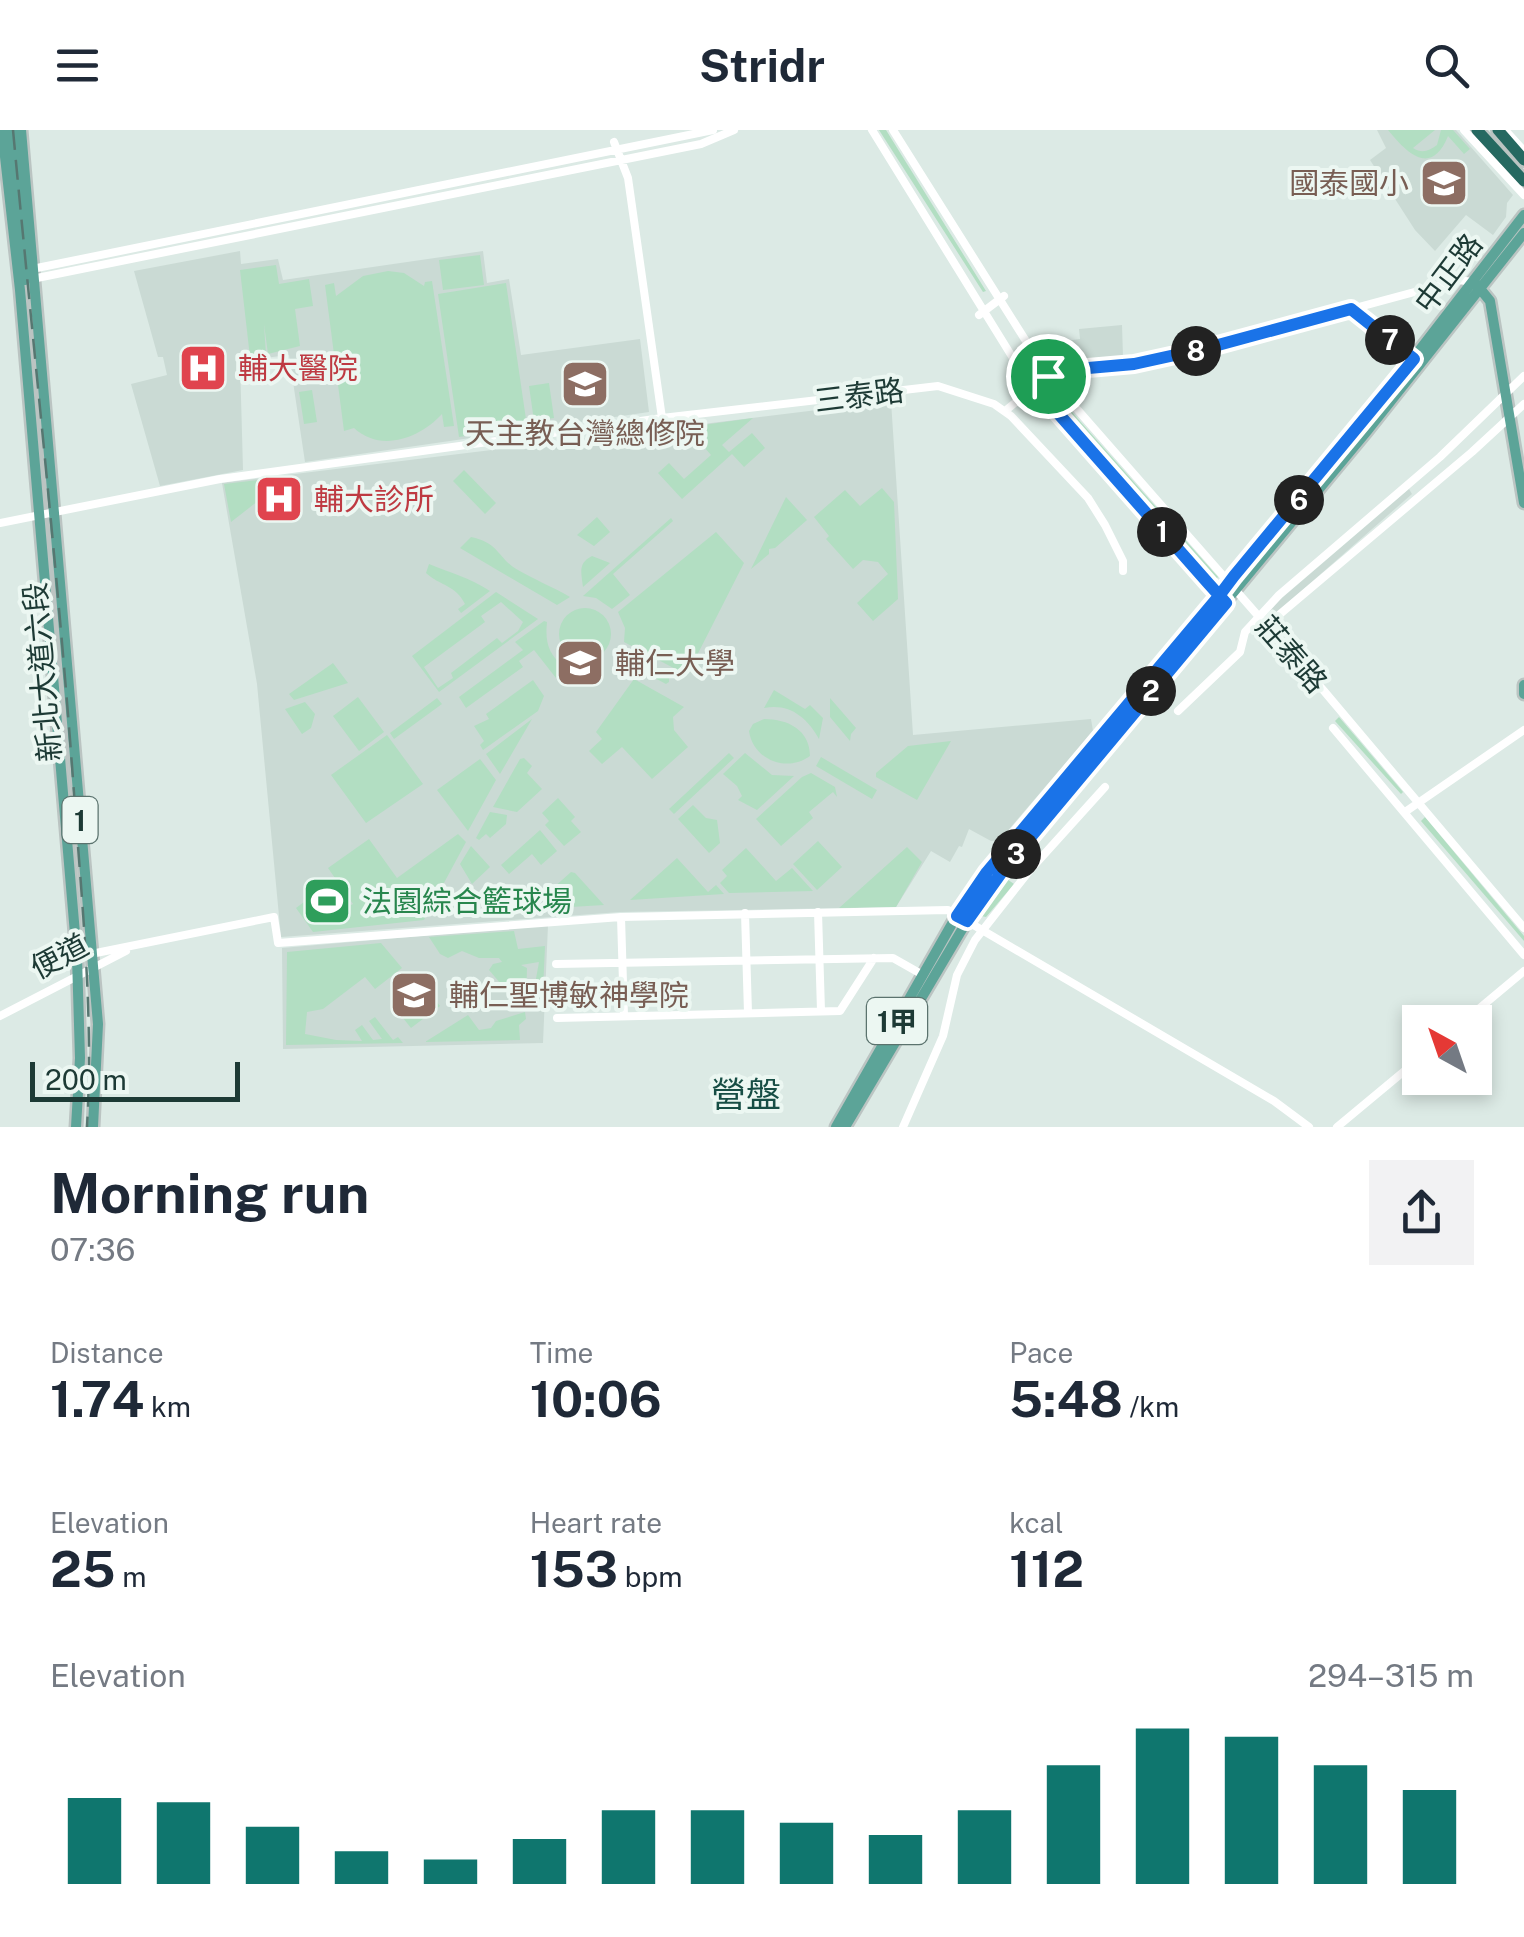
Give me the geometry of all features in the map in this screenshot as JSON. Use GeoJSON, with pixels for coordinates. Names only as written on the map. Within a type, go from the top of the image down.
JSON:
{"type":"FeatureCollection","features":[{"type":"Feature","properties":{"kind":"highway"},"geometry":{"type":"LineString","coordinates":[[1476,130],[1484,151]]}},
{"type":"Feature","properties":{"kind":"highway"},"geometry":{"type":"LineString","coordinates":[[1476,130],[1524,180]]}},
{"type":"Feature","properties":{"kind":"highway"},"geometry":{"type":"LineString","coordinates":[[1501,130],[1524,160]]}},
{"type":"Feature","properties":{"kind":"main road","name":"1"},"geometry":{"type":"LineString","coordinates":[[2,130],[10,230],[28,281]]}},
{"type":"Feature","properties":{"kind":"main road","name":"1"},"geometry":{"type":"LineString","coordinates":[[12,130],[54,512]]}},
{"type":"Feature","properties":{"kind":"main road","name":"1"},"geometry":{"type":"LineString","coordinates":[[21,130],[37,515]]}},
{"type":"Feature","properties":{"kind":"main road","name":"中正路"},"geometry":{"type":"LineString","coordinates":[[836,1127],[923,975],[1000,865],[1233,586],[1476,285],[1524,215]]}},
{"type":"Feature","properties":{"kind":"main road","name":"中正路"},"geometry":{"type":"LineString","coordinates":[[1233,586],[1414,359],[1524,233]]}},
{"type":"Feature","properties":{"kind":"main road"},"geometry":{"type":"LineString","coordinates":[[1476,285],[1490,300],[1524,503]]}},
{"type":"Feature","properties":{"kind":"main road","name":"新北大道六段"},"geometry":{"type":"LineString","coordinates":[[54,512],[98,1041],[93,1127]]}},
{"type":"Feature","properties":{"kind":"main road","name":"新北大道六段"},"geometry":{"type":"LineString","coordinates":[[37,515],[78,974],[80,1058],[76,1127]]}},
{"type":"Feature","properties":{"kind":"main road"},"geometry":{"type":"LineString","coordinates":[[1524,686],[1524,694]]}},
{"type":"Feature","properties":{"kind":"main road","name":"中正路"},"geometry":{"type":"LineString","coordinates":[[845,1127],[962,918]]}},
{"type":"Feature","properties":{"kind":"street"},"geometry":{"type":"LineString","coordinates":[[175,245],[713,130]]}},
{"type":"Feature","properties":{"kind":"street"},"geometry":{"type":"LineString","coordinates":[[28,281],[440,182],[618,151],[701,144],[734,130]]}},
{"type":"Feature","properties":{"kind":"street"},"geometry":{"type":"LineString","coordinates":[[872,130],[982,313],[1034,386],[1222,599]]}},
{"type":"Feature","properties":{"kind":"street","name":"莊泰路"},"geometry":{"type":"LineString","coordinates":[[893,130],[1048,376],[1268,625],[1524,928]]}},
{"type":"Feature","properties":{"kind":"street"},"geometry":{"type":"LineString","coordinates":[[1464,130],[1524,195]]}},
{"type":"Feature","properties":{"kind":"street"},"geometry":{"type":"LineString","coordinates":[[1501,130],[1524,151]]}},
{"type":"Feature","properties":{"kind":"street"},"geometry":{"type":"LineString","coordinates":[[618,151],[629,184],[662,418]]}},
{"type":"Feature","properties":{"kind":"street"},"geometry":{"type":"LineString","coordinates":[[172,230],[175,245]]}},
{"type":"Feature","properties":{"kind":"street"},"geometry":{"type":"LineString","coordinates":[[1123,571],[1123,561],[1106,525],[1088,498],[1004,411],[1034,386],[1054,371],[1134,364],[1459,280],[1476,285]]}},
{"type":"Feature","properties":{"kind":"street"},"geometry":{"type":"LineString","coordinates":[[982,313],[1001,298]]}},
{"type":"Feature","properties":{"kind":"street"},"geometry":{"type":"LineString","coordinates":[[1351,309],[1414,359]]}},
{"type":"Feature","properties":{"kind":"street"},"geometry":{"type":"LineString","coordinates":[[1178,711],[1240,652],[1245,632],[1292,584],[1440,457],[1524,376]]}},
{"type":"Feature","properties":{"kind":"street","name":"三泰路"},"geometry":{"type":"LineString","coordinates":[[0,522],[220,479],[662,418],[938,386],[994,404],[1004,411]]}},
{"type":"Feature","properties":{"kind":"street"},"geometry":{"type":"LineString","coordinates":[[1268,625],[1524,404]]}},
{"type":"Feature","properties":{"kind":"street","name":"莊泰路"},"geometry":{"type":"LineString","coordinates":[[1333,728],[1524,955]]}},
{"type":"Feature","properties":{"kind":"street"},"geometry":{"type":"LineString","coordinates":[[1405,812],[1524,730]]}},
{"type":"Feature","properties":{"kind":"street"},"geometry":{"type":"LineString","coordinates":[[903,1127],[943,1036],[956,975],[981,930],[1105,787]]}},
{"type":"Feature","properties":{"kind":"street"},"geometry":{"type":"LineString","coordinates":[[624,1016],[620,916],[948,910],[1274,1101],[1309,1127]]}},
{"type":"Feature","properties":{"kind":"street"},"geometry":{"type":"LineString","coordinates":[[818,912],[820,1011]]}},
{"type":"Feature","properties":{"kind":"street"},"geometry":{"type":"LineString","coordinates":[[745,914],[748,1013]]}},
{"type":"Feature","properties":{"kind":"street","name":"便道"},"geometry":{"type":"LineString","coordinates":[[0,1016],[78,974],[92,960],[144,944],[274,917],[278,943],[620,916]]}},
{"type":"Feature","properties":{"kind":"street"},"geometry":{"type":"LineString","coordinates":[[556,1018],[840,1010],[874,958]]}},
{"type":"Feature","properties":{"kind":"street"},"geometry":{"type":"LineString","coordinates":[[556,964],[893,958],[923,975]]}},
{"type":"Feature","properties":{"kind":"street"},"geometry":{"type":"LineString","coordinates":[[1483,1005],[1524,971]]}},
{"type":"Feature","properties":{"kind":"street"},"geometry":{"type":"LineString","coordinates":[[1338,1127],[1402,1073]]}},
{"type":"Feature","properties":{"kind":"shaded area","name":"國泰國小"},"geometry":{"type":"Polygon","coordinates":[[[1377,130],[1456,130],[1513,195],[1507,203],[1506,217],[1493,235],[1466,215],[1435,251],[1415,230],[1370,160],[1386,148],[1377,130]]]}},
{"type":"Feature","properties":{"kind":"shaded area"},"geometry":{"type":"Polygon","coordinates":[[[240,251],[241,264],[278,259],[283,280],[483,251],[487,283],[509,279],[521,355],[640,339],[649,412],[305,462],[289,355],[240,361],[243,470],[160,486],[131,384],[167,375],[163,357],[158,357],[134,271],[240,251]]]}},
{"type":"Feature","properties":{"kind":"shaded area"},"geometry":{"type":"Polygon","coordinates":[[[1122,325],[1123,357],[1054,364],[1051,343],[1080,339],[1079,329],[1122,325]]]}},
{"type":"Feature","properties":{"kind":"shaded area","name":"輔仁大學"},"geometry":{"type":"Polygon","coordinates":[[[891,401],[913,735],[1091,719],[1093,731],[999,841],[969,829],[950,862],[931,851],[896,907],[620,912],[281,937],[257,684],[222,483],[891,401]]]}},
{"type":"Feature","properties":{"kind":"shaded area"},"geometry":{"type":"Polygon","coordinates":[[[1409,489],[1412,494],[1274,615],[1269,609],[1409,489]]]}},
{"type":"Feature","properties":{"kind":"shaded area","name":"輔仁聖博敏神學院"},"geometry":{"type":"Polygon","coordinates":[[[548,925],[543,1043],[283,1049],[282,948],[548,925]]]}},
{"type":"Feature","properties":{"kind":"green space"},"geometry":{"type":"Polygon","coordinates":[[[879,130],[886,130],[986,291],[983,292],[879,130]]]}},
{"type":"Feature","properties":{"kind":"green space"},"geometry":{"type":"Polygon","coordinates":[[[1388,130],[1435,130],[1413,148],[1422,151],[1437,145],[1441,130],[1453,130],[1470,149],[1464,154],[1448,136],[1434,156],[1418,157],[1388,130]]]}},
{"type":"Feature","properties":{"kind":"green space"},"geometry":{"type":"Polygon","coordinates":[[[480,255],[484,285],[443,290],[439,260],[480,255]]]}},
{"type":"Feature","properties":{"kind":"green space"},"geometry":{"type":"Polygon","coordinates":[[[276,265],[279,284],[309,279],[313,306],[295,309],[300,346],[268,354],[264,324],[266,355],[250,357],[240,270],[276,265]]]}},
{"type":"Feature","properties":{"kind":"green space"},"geometry":{"type":"Polygon","coordinates":[[[388,271],[404,273],[424,286],[432,281],[454,426],[444,427],[442,414],[412,436],[388,441],[365,436],[354,428],[344,431],[325,285],[334,283],[336,296],[363,276],[388,271]]]}},
{"type":"Feature","properties":{"kind":"green space"},"geometry":{"type":"Polygon","coordinates":[[[506,283],[527,426],[459,437],[438,294],[506,283]]]}},
{"type":"Feature","properties":{"kind":"green space"},"geometry":{"type":"Polygon","coordinates":[[[549,383],[554,418],[534,421],[529,386],[549,383]]]}},
{"type":"Feature","properties":{"kind":"green space"},"geometry":{"type":"Polygon","coordinates":[[[1048,385],[1218,577],[1216,579],[1044,388],[1048,385]]]}},
{"type":"Feature","properties":{"kind":"green space"},"geometry":{"type":"Polygon","coordinates":[[[312,390],[317,422],[304,424],[299,392],[312,390]]]}},
{"type":"Feature","properties":{"kind":"green space"},"geometry":{"type":"Polygon","coordinates":[[[753,418],[722,445],[729,452],[752,433],[765,448],[744,467],[732,454],[682,499],[658,473],[669,463],[684,479],[711,455],[704,447],[708,442],[701,435],[680,446],[660,431],[753,418]]]}},
{"type":"Feature","properties":{"kind":"green space"},"geometry":{"type":"Polygon","coordinates":[[[464,470],[496,503],[485,514],[453,481],[464,470]]]}},
{"type":"Feature","properties":{"kind":"green space"},"geometry":{"type":"Polygon","coordinates":[[[284,477],[285,480],[231,522],[224,484],[284,477]]]}},
{"type":"Feature","properties":{"kind":"green space"},"geometry":{"type":"Polygon","coordinates":[[[882,488],[894,502],[898,599],[873,621],[857,603],[888,574],[878,562],[863,560],[853,569],[826,539],[829,536],[814,517],[845,490],[860,506],[882,488]]]}},
{"type":"Feature","properties":{"kind":"green space"},"geometry":{"type":"Polygon","coordinates":[[[786,497],[807,520],[769,549],[769,554],[751,569],[786,497]]]}},
{"type":"Feature","properties":{"kind":"green space"},"geometry":{"type":"Polygon","coordinates":[[[597,517],[610,532],[594,546],[577,535],[597,517]]]}},
{"type":"Feature","properties":{"kind":"green space"},"geometry":{"type":"Polygon","coordinates":[[[671,518],[673,521],[613,574],[630,595],[612,609],[596,598],[583,596],[671,518]]]}},
{"type":"Feature","properties":{"kind":"green space"},"geometry":{"type":"Polygon","coordinates":[[[716,532],[744,563],[687,675],[624,642],[625,628],[618,612],[716,532]]]}},
{"type":"Feature","properties":{"kind":"green space"},"geometry":{"type":"Polygon","coordinates":[[[471,537],[488,543],[518,570],[570,597],[557,605],[460,548],[471,537]]]}},
{"type":"Feature","properties":{"kind":"green space"},"geometry":{"type":"Polygon","coordinates":[[[592,556],[610,563],[583,587],[582,565],[592,556]]]}},
{"type":"Feature","properties":{"kind":"green space"},"geometry":{"type":"Polygon","coordinates":[[[429,564],[490,591],[461,613],[458,609],[465,604],[452,589],[426,573],[429,564]]]}},
{"type":"Feature","properties":{"kind":"green space"},"geometry":{"type":"Polygon","coordinates":[[[496,592],[538,619],[439,692],[412,656],[496,592]],[[501,602],[481,616],[485,622],[424,667],[438,688],[453,678],[451,673],[497,638],[502,643],[518,631],[523,622],[501,602]]]}},
{"type":"Feature","properties":{"kind":"green space"},"geometry":{"type":"Polygon","coordinates":[[[585,608],[604,615],[611,634],[604,653],[585,660],[566,653],[559,634],[566,615],[585,608]]]}},
{"type":"Feature","properties":{"kind":"green space"},"geometry":{"type":"Polygon","coordinates":[[[544,621],[551,652],[564,666],[556,678],[534,650],[519,661],[523,667],[466,708],[459,697],[523,650],[515,642],[544,621]]]}},
{"type":"Feature","properties":{"kind":"green space"},"geometry":{"type":"Polygon","coordinates":[[[621,654],[669,678],[669,682],[666,684],[621,660],[621,654]]]}},
{"type":"Feature","properties":{"kind":"green space"},"geometry":{"type":"Polygon","coordinates":[[[333,663],[348,683],[294,700],[289,694],[333,663]]]}},
{"type":"Feature","properties":{"kind":"green space"},"geometry":{"type":"Polygon","coordinates":[[[634,679],[684,707],[673,717],[674,730],[688,747],[652,779],[622,747],[602,764],[589,751],[602,739],[596,732],[634,679]]]}},
{"type":"Feature","properties":{"kind":"green space"},"geometry":{"type":"Polygon","coordinates":[[[533,680],[544,696],[538,711],[483,750],[480,745],[484,741],[474,726],[489,719],[486,714],[533,680]]]}},
{"type":"Feature","properties":{"kind":"green space"},"geometry":{"type":"Polygon","coordinates":[[[774,690],[805,709],[810,705],[823,718],[819,739],[796,713],[764,708],[774,690]]]}},
{"type":"Feature","properties":{"kind":"green space"},"geometry":{"type":"Polygon","coordinates":[[[358,697],[384,732],[359,751],[333,716],[358,697]]]}},
{"type":"Feature","properties":{"kind":"green space"},"geometry":{"type":"Polygon","coordinates":[[[437,698],[442,704],[394,739],[390,733],[437,698]]]}},
{"type":"Feature","properties":{"kind":"green space"},"geometry":{"type":"Polygon","coordinates":[[[830,698],[856,728],[850,741],[830,717],[830,698]]]}},
{"type":"Feature","properties":{"kind":"green space"},"geometry":{"type":"Polygon","coordinates":[[[305,702],[315,714],[311,728],[302,734],[285,709],[305,702]]]}},
{"type":"Feature","properties":{"kind":"green space"},"geometry":{"type":"Polygon","coordinates":[[[1339,717],[1403,792],[1401,794],[1335,721],[1339,717]]]}},
{"type":"Feature","properties":{"kind":"green space"},"geometry":{"type":"Polygon","coordinates":[[[532,719],[500,774],[486,754],[532,719]]]}},
{"type":"Feature","properties":{"kind":"green space"},"geometry":{"type":"Polygon","coordinates":[[[764,719],[796,728],[806,739],[810,756],[782,763],[764,756],[749,731],[764,719]]]}},
{"type":"Feature","properties":{"kind":"green space"},"geometry":{"type":"Polygon","coordinates":[[[387,735],[423,784],[366,823],[331,775],[387,735]]]}},
{"type":"Feature","properties":{"kind":"green space"},"geometry":{"type":"Polygon","coordinates":[[[951,741],[917,800],[876,777],[908,746],[951,741]]]}},
{"type":"Feature","properties":{"kind":"green space"},"geometry":{"type":"Polygon","coordinates":[[[729,753],[734,758],[674,814],[669,809],[729,753]]]}},
{"type":"Feature","properties":{"kind":"green space"},"geometry":{"type":"Polygon","coordinates":[[[745,753],[772,775],[794,776],[757,810],[738,800],[742,796],[737,786],[723,774],[745,753]]]}},
{"type":"Feature","properties":{"kind":"green space"},"geometry":{"type":"Polygon","coordinates":[[[821,757],[877,790],[872,799],[816,766],[821,757]]]}},
{"type":"Feature","properties":{"kind":"green space"},"geometry":{"type":"Polygon","coordinates":[[[480,759],[496,780],[468,831],[437,790],[480,759]]]}},
{"type":"Feature","properties":{"kind":"green space"},"geometry":{"type":"Polygon","coordinates":[[[520,759],[532,766],[527,773],[542,789],[517,812],[493,807],[520,759]]]}},
{"type":"Feature","properties":{"kind":"green space"},"geometry":{"type":"Polygon","coordinates":[[[811,773],[835,787],[837,797],[833,792],[809,812],[813,818],[781,846],[756,819],[811,773]]]}},
{"type":"Feature","properties":{"kind":"green space"},"geometry":{"type":"Polygon","coordinates":[[[558,798],[575,817],[571,821],[581,832],[564,846],[545,825],[549,821],[542,813],[558,798]]]}},
{"type":"Feature","properties":{"kind":"green space"},"geometry":{"type":"Polygon","coordinates":[[[693,805],[706,818],[717,820],[720,843],[709,853],[678,819],[693,805]]]}},
{"type":"Feature","properties":{"kind":"green space"},"geometry":{"type":"Polygon","coordinates":[[[490,812],[507,815],[506,824],[490,838],[486,834],[479,840],[476,838],[490,812]]]}},
{"type":"Feature","properties":{"kind":"green space"},"geometry":{"type":"Polygon","coordinates":[[[1425,817],[1524,936],[1524,941],[1421,821],[1425,817]]]}},
{"type":"Feature","properties":{"kind":"green space"},"geometry":{"type":"Polygon","coordinates":[[[540,830],[557,851],[541,865],[532,854],[509,874],[501,865],[540,830]]]}},
{"type":"Feature","properties":{"kind":"green space"},"geometry":{"type":"Polygon","coordinates":[[[458,834],[466,842],[424,920],[313,932],[296,908],[304,902],[323,926],[303,898],[332,878],[353,904],[328,868],[369,839],[397,878],[458,834]]]}},
{"type":"Feature","properties":{"kind":"green space"},"geometry":{"type":"Polygon","coordinates":[[[818,841],[842,867],[817,890],[793,864],[818,841]]]}},
{"type":"Feature","properties":{"kind":"green space"},"geometry":{"type":"Polygon","coordinates":[[[471,846],[490,867],[472,884],[460,864],[471,846]]]}},
{"type":"Feature","properties":{"kind":"green space"},"geometry":{"type":"Polygon","coordinates":[[[907,847],[922,862],[896,907],[839,908],[907,847]]]}},
{"type":"Feature","properties":{"kind":"green space"},"geometry":{"type":"Polygon","coordinates":[[[746,848],[776,881],[792,868],[813,891],[729,893],[720,883],[727,876],[722,870],[746,848]]]}},
{"type":"Feature","properties":{"kind":"green space"},"geometry":{"type":"Polygon","coordinates":[[[677,858],[708,892],[716,885],[724,894],[630,900],[677,858]]]}},
{"type":"Feature","properties":{"kind":"green space"},"geometry":{"type":"Polygon","coordinates":[[[571,872],[604,905],[571,907],[562,896],[543,897],[571,872]]]}},
{"type":"Feature","properties":{"kind":"green space"},"geometry":{"type":"Polygon","coordinates":[[[1004,877],[1014,884],[986,917],[976,915],[1004,877]]]}},
{"type":"Feature","properties":{"kind":"green space"},"geometry":{"type":"Polygon","coordinates":[[[514,931],[518,949],[545,946],[543,990],[535,984],[539,962],[521,965],[527,968],[526,1003],[517,1002],[512,987],[501,984],[489,970],[493,964],[502,962],[499,958],[479,958],[462,951],[448,958],[440,954],[429,937],[514,931]]]}},
{"type":"Feature","properties":{"kind":"green space"},"geometry":{"type":"Polygon","coordinates":[[[381,943],[402,968],[375,989],[365,977],[323,1009],[307,1012],[305,1034],[362,1041],[355,1030],[362,1025],[373,1040],[382,1039],[369,1021],[375,1017],[393,1040],[398,1037],[403,1043],[286,1045],[287,952],[381,943]]]}},
{"type":"Feature","properties":{"kind":"green space"},"geometry":{"type":"Polygon","coordinates":[[[420,980],[440,1006],[411,1028],[391,1003],[420,980]]]}},
{"type":"Feature","properties":{"kind":"green space"},"geometry":{"type":"Polygon","coordinates":[[[525,1012],[526,1019],[519,1025],[520,1040],[425,1042],[468,1015],[479,1030],[525,1012]]]}},
{"type":"Feature","properties":{"kind":"railway"},"geometry":{"type":"LineString","coordinates":[[13,130],[60,616],[83,910],[89,1040],[87,1127]]}},
{"type":"Feature","properties":{"kind":"place","name":"國泰國小"},"geometry":{"type":"Point","coordinates":[1444,183]}},
{"type":"Feature","properties":{"kind":"place","name":"輔大醫院"},"geometry":{"type":"Point","coordinates":[203,368]}},
{"type":"Feature","properties":{"kind":"place","name":"天主教台灣總修院"},"geometry":{"type":"Point","coordinates":[585,384]}},
{"type":"Feature","properties":{"kind":"place","name":"輔大診所"},"geometry":{"type":"Point","coordinates":[279,499]}},
{"type":"Feature","properties":{"kind":"place","name":"輔仁大學"},"geometry":{"type":"Point","coordinates":[580,663]}},
{"type":"Feature","properties":{"kind":"place","name":"法園綜合籃球場"},"geometry":{"type":"Point","coordinates":[327,901]}},
{"type":"Feature","properties":{"kind":"place","name":"輔仁聖博敏神學院"},"geometry":{"type":"Point","coordinates":[414,995]}},
{"type":"Feature","properties":{"kind":"district","name":"營盤"},"geometry":{"type":"Point","coordinates":[746,1094]}},
{"type":"Feature","properties":{"kind":"route"},"geometry":{"type":"LineString","coordinates":[[1048,376],[1034,386],[1219,596],[1226,603],[1004,869],[967,921],[957,916],[987,872],[1219,596],[1234,576],[1357,431],[1414,359],[1351,309],[1207,348],[1134,364],[1054,371],[1048,376]]}}]}
